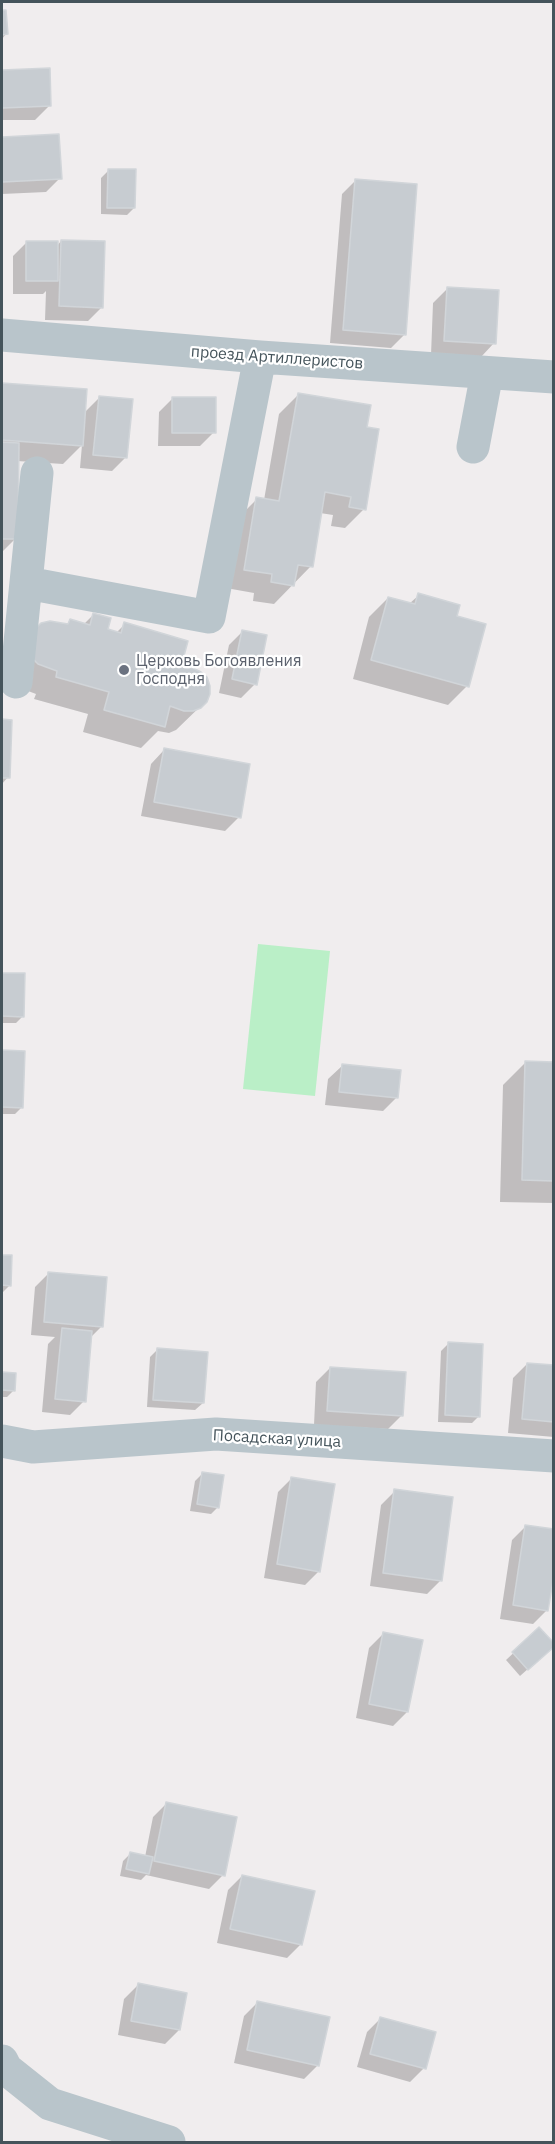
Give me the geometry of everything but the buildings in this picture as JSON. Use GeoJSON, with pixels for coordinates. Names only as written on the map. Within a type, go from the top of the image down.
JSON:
{"type":"FeatureCollection","features":[{"type":"Feature","properties":{"kind":"street","name":"проезд Артиллеристов"},"geometry":{"type":"LineString","coordinates":[[2,335],[260,357],[554,377]]}},
{"type":"Feature","properties":{"kind":"street"},"geometry":{"type":"LineString","coordinates":[[18,592],[210,617],[260,357]]}},
{"type":"Feature","properties":{"kind":"street"},"geometry":{"type":"LineString","coordinates":[[473,447],[487,373]]}},
{"type":"Feature","properties":{"kind":"street"},"geometry":{"type":"LineString","coordinates":[[16,682],[18,592],[37,472]]}},
{"type":"Feature","properties":{"kind":"street","name":"Посадская улица"},"geometry":{"type":"LineString","coordinates":[[2,1441],[33,1447],[216,1434],[554,1456]]}},
{"type":"Feature","properties":{"kind":"street"},"geometry":{"type":"LineString","coordinates":[[2,2061],[6,2069],[50,2104],[169,2142]]}},
{"type":"Feature","properties":{"kind":"green space"},"geometry":{"type":"Polygon","coordinates":[[[258,944],[330,951],[315,1096],[243,1089],[258,944]]]}},
{"type":"Feature","properties":{"kind":"place","name":"Церковь Богоявления Господня"},"geometry":{"type":"Point","coordinates":[124,670]}}]}
